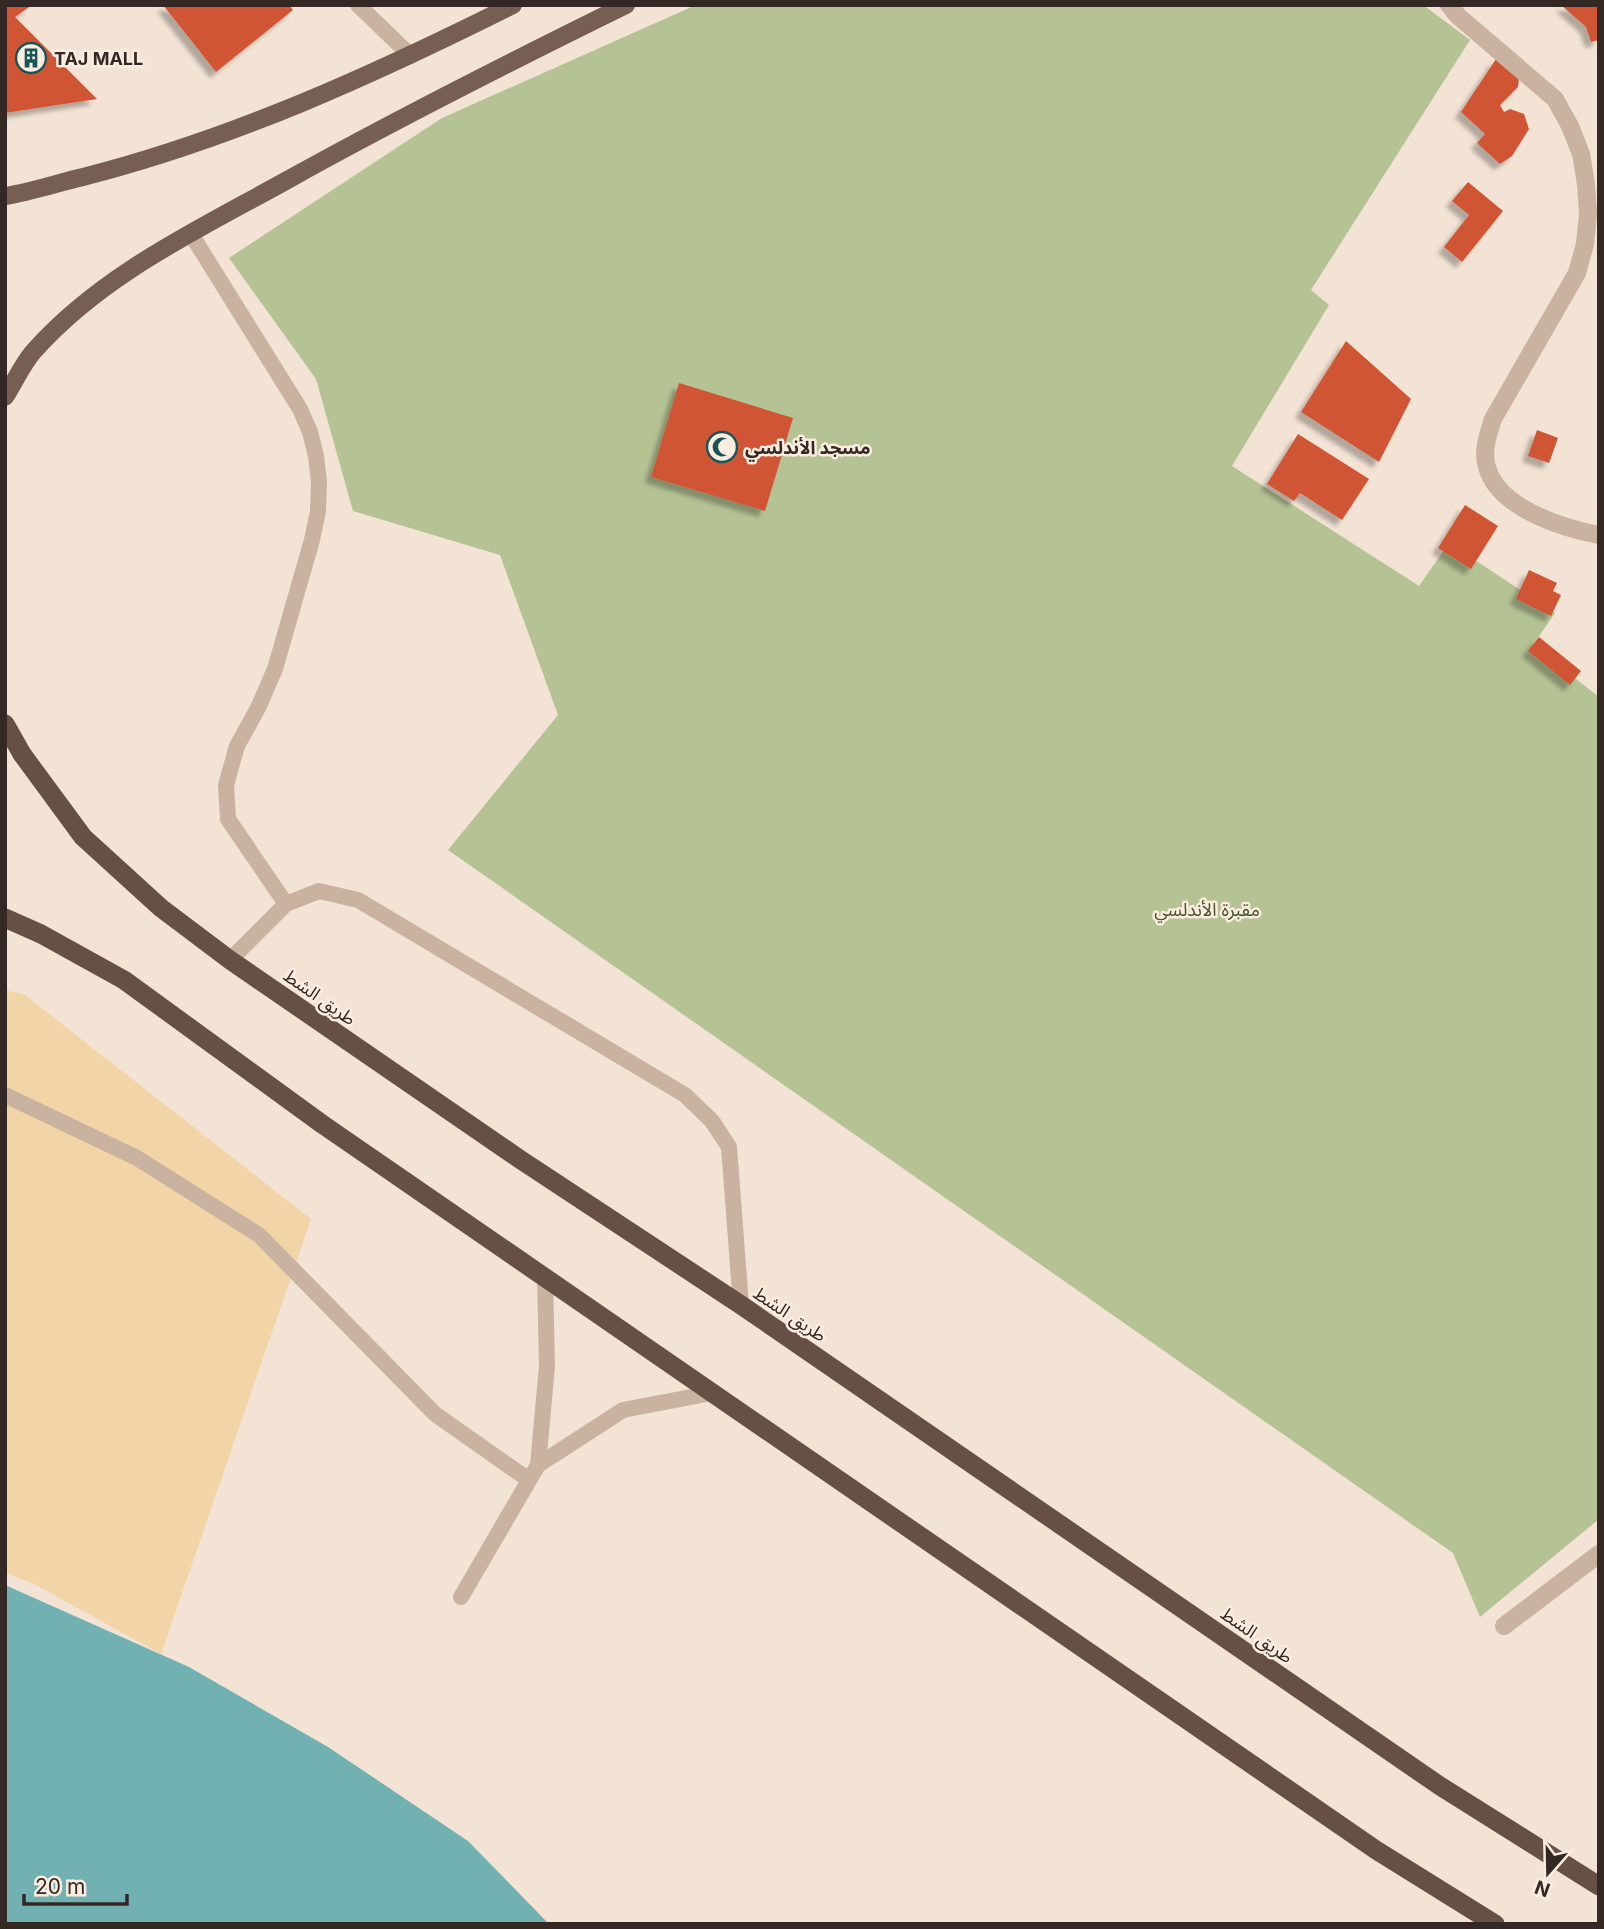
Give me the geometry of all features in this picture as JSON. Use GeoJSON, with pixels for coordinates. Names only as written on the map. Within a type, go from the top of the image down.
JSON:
{"type":"FeatureCollection","features":[{"type":"Feature","properties":{"kind":"highway","name":"طريق الشط"},"geometry":{"type":"LineString","coordinates":[[5,724],[22,754],[83,837],[161,908],[230,960],[521,1160],[741,1305],[1440,1786],[1599,1886]]}},
{"type":"Feature","properties":{"kind":"highway"},"geometry":{"type":"LineString","coordinates":[[5,918],[41,934],[124,980],[323,1124],[1377,1850],[1495,1924]]}},
{"type":"Feature","properties":{"kind":"main road"},"geometry":{"type":"LineString","coordinates":[[5,196],[144,162],[273,115],[411,56],[513,5]]}},
{"type":"Feature","properties":{"kind":"main road"},"geometry":{"type":"LineString","coordinates":[[5,397],[32,354],[80,306],[134,268],[433,100],[626,5]]}},
{"type":"Feature","properties":{"kind":"street"},"geometry":{"type":"LineString","coordinates":[[1449,5],[1458,16],[1555,99],[1581,154],[1586,184],[1588,214],[1585,244],[1577,273],[1493,419],[1485,442],[1487,467],[1498,489],[1517,505],[1554,522],[1599,535]]}},
{"type":"Feature","properties":{"kind":"street"},"geometry":{"type":"LineString","coordinates":[[1504,1626],[1599,1554]]}},
{"type":"Feature","properties":{"kind":"lane"},"geometry":{"type":"LineString","coordinates":[[358,5],[411,56]]}},
{"type":"Feature","properties":{"kind":"lane"},"geometry":{"type":"LineString","coordinates":[[191,234],[300,409],[316,456],[318,511],[312,540],[275,669],[237,746],[226,785],[228,820],[286,904]]}},
{"type":"Feature","properties":{"kind":"lane"},"geometry":{"type":"LineString","coordinates":[[230,960],[286,904],[318,891],[358,900],[685,1095],[712,1121],[729,1147],[741,1305]]}},
{"type":"Feature","properties":{"kind":"lane"},"geometry":{"type":"LineString","coordinates":[[5,1095],[137,1158],[259,1236],[435,1414],[529,1480]]}},
{"type":"Feature","properties":{"kind":"lane"},"geometry":{"type":"LineString","coordinates":[[461,1597],[538,1465],[547,1366],[545,1277]]}},
{"type":"Feature","properties":{"kind":"lane"},"geometry":{"type":"LineString","coordinates":[[538,1465],[623,1410],[712,1392]]}},
{"type":"Feature","properties":{"kind":"green space","name":"مقبرة الأندلسي"},"geometry":{"type":"Polygon","coordinates":[[[696,5],[1423,5],[1470,40],[1311,290],[1329,305],[1232,466],[1419,586],[1449,543],[1555,613],[1533,645],[1599,697],[1599,1519],[1480,1617],[1453,1553],[448,850],[558,715],[500,555],[353,511],[316,379],[229,258],[442,118],[696,5]]]}},
{"type":"Feature","properties":{"kind":"sand"},"geometry":{"type":"Polygon","coordinates":[[[5,990],[25,995],[311,1219],[161,1654],[32,1583],[5,1573],[5,990]]]}},
{"type":"Feature","properties":{"kind":"water"},"geometry":{"type":"Polygon","coordinates":[[[5,1585],[189,1667],[328,1747],[468,1841],[549,1924],[5,1924],[5,1585]]]}},
{"type":"Feature","properties":{"kind":"building","name":"TAJ MALL"},"geometry":{"type":"Polygon","coordinates":[[[5,5],[32,5],[15,17],[97,99],[5,113],[5,5]]]}},
{"type":"Feature","properties":{"kind":"building"},"geometry":{"type":"Polygon","coordinates":[[[163,5],[289,5],[293,10],[216,72],[163,5]]]}},
{"type":"Feature","properties":{"kind":"building"},"geometry":{"type":"Polygon","coordinates":[[[1561,5],[1599,5],[1599,40],[1591,42],[1586,27],[1561,5]]]}},
{"type":"Feature","properties":{"kind":"building"},"geometry":{"type":"Polygon","coordinates":[[[1496,59],[1519,78],[1518,87],[1500,105],[1504,112],[1510,109],[1524,114],[1529,129],[1512,156],[1500,164],[1477,143],[1485,134],[1461,112],[1496,59]]]}},
{"type":"Feature","properties":{"kind":"building"},"geometry":{"type":"Polygon","coordinates":[[[1468,182],[1503,211],[1462,262],[1444,247],[1469,215],[1452,201],[1468,182]]]}},
{"type":"Feature","properties":{"kind":"building"},"geometry":{"type":"Polygon","coordinates":[[[1346,341],[1411,399],[1379,462],[1301,412],[1346,341]]]}},
{"type":"Feature","properties":{"kind":"building","name":"مسجد الأندلسي"},"geometry":{"type":"Polygon","coordinates":[[[679,383],[793,418],[765,511],[651,477],[679,383]]]}},
{"type":"Feature","properties":{"kind":"building"},"geometry":{"type":"Polygon","coordinates":[[[1537,430],[1558,438],[1549,463],[1528,456],[1537,430]]]}},
{"type":"Feature","properties":{"kind":"building"},"geometry":{"type":"Polygon","coordinates":[[[1298,434],[1369,479],[1342,520],[1300,493],[1294,501],[1267,484],[1298,434]]]}},
{"type":"Feature","properties":{"kind":"building"},"geometry":{"type":"Polygon","coordinates":[[[1465,505],[1498,526],[1471,569],[1438,548],[1465,505]]]}},
{"type":"Feature","properties":{"kind":"building"},"geometry":{"type":"Polygon","coordinates":[[[1529,570],[1557,583],[1553,591],[1561,595],[1551,616],[1516,599],[1529,570]]]}},
{"type":"Feature","properties":{"kind":"building"},"geometry":{"type":"Polygon","coordinates":[[[1539,637],[1581,671],[1570,685],[1528,651],[1539,637]]]}},
{"type":"Feature","properties":{"kind":"place","name":"TAJ MALL"},"geometry":{"type":"Point","coordinates":[31,58]}},
{"type":"Feature","properties":{"kind":"place","name":"مسجد الأندلسي"},"geometry":{"type":"Point","coordinates":[722,447]}}]}
